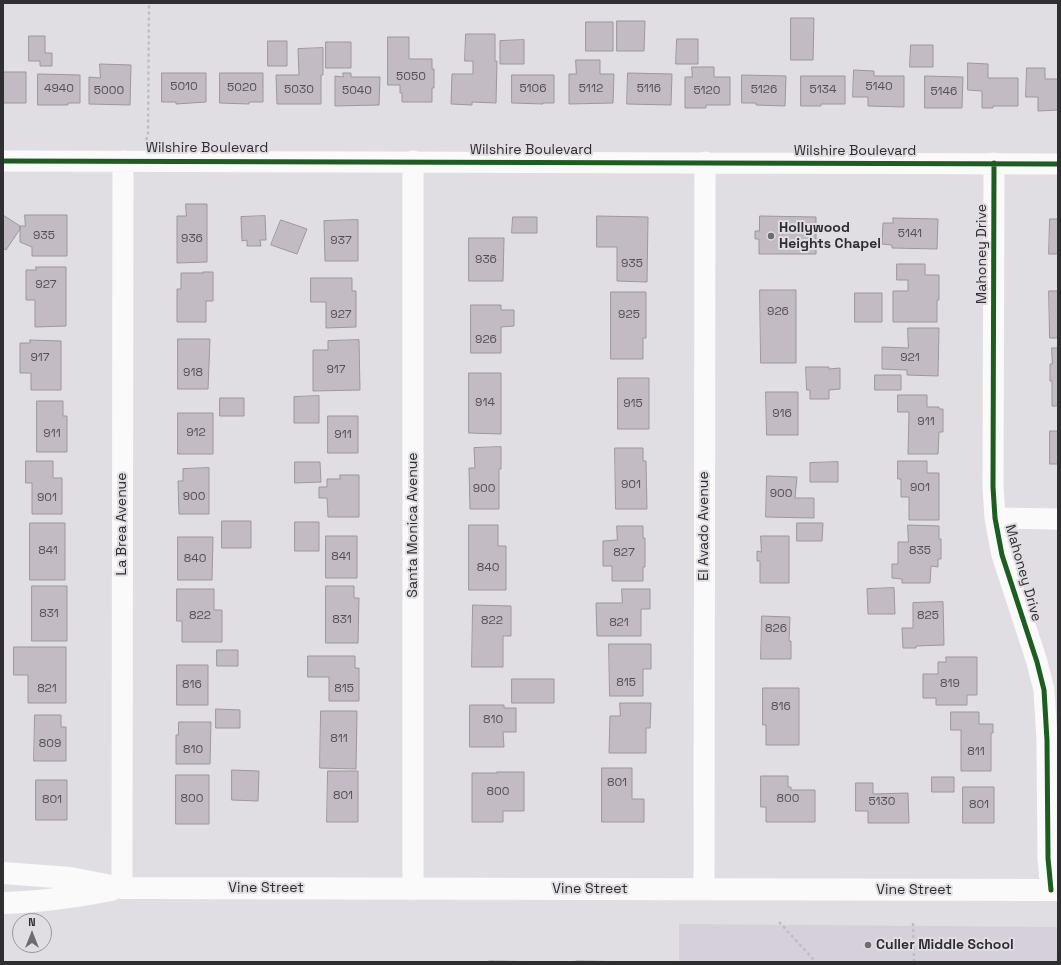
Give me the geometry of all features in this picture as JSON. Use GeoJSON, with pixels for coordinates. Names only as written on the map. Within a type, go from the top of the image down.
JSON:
{"type":"FeatureCollection","features":[{"type":"Feature","properties":{"kind":"main road","name":"Vine Street"},"geometry":{"type":"LineString","coordinates":[[3,873],[70,878],[122,888],[1054,890]]}},
{"type":"Feature","properties":{"kind":"main road","name":"Vine Street"},"geometry":{"type":"LineString","coordinates":[[3,903],[32,902],[77,897],[122,888]]}},
{"type":"Feature","properties":{"kind":"street","name":"Wilshire Boulevard"},"geometry":{"type":"LineString","coordinates":[[3,160],[1058,164]]}},
{"type":"Feature","properties":{"kind":"street","name":"La Brea Avenue"},"geometry":{"type":"LineString","coordinates":[[122,160],[122,888]]}},
{"type":"Feature","properties":{"kind":"street","name":"Santa Monica Avenue"},"geometry":{"type":"LineString","coordinates":[[413,161],[413,889]]}},
{"type":"Feature","properties":{"kind":"street","name":"El Avado Avenue"},"geometry":{"type":"LineString","coordinates":[[704,889],[705,162]]}},
{"type":"Feature","properties":{"kind":"street","name":"Mahoney Drive"},"geometry":{"type":"LineString","coordinates":[[994,163],[993,487],[995,518],[1002,554],[1037,662],[1044,690],[1048,740],[1048,858],[1054,890]]}},
{"type":"Feature","properties":{"kind":"street"},"geometry":{"type":"LineString","coordinates":[[995,518],[1058,519]]}},
{"type":"Feature","properties":{"kind":"path"},"geometry":{"type":"LineString","coordinates":[[146,142],[148,135],[149,3]]}},
{"type":"Feature","properties":{"kind":"path"},"geometry":{"type":"LineString","coordinates":[[779,922],[816,962]]}},
{"type":"Feature","properties":{"kind":"path"},"geometry":{"type":"LineString","coordinates":[[913,923],[914,962]]}},
{"type":"Feature","properties":{"kind":"shaded area","name":"Culler Middle School"},"geometry":{"type":"Polygon","coordinates":[[[679,924],[1058,927],[1058,962],[679,962],[679,924]]]}},
{"type":"Feature","properties":{"kind":"building"},"geometry":{"type":"Polygon","coordinates":[[[791,18],[814,18],[813,60],[791,60],[791,18]]]}},
{"type":"Feature","properties":{"kind":"building"},"geometry":{"type":"Polygon","coordinates":[[[617,21],[645,21],[644,51],[617,51],[617,21]]]}},
{"type":"Feature","properties":{"kind":"building"},"geometry":{"type":"Polygon","coordinates":[[[586,22],[613,22],[613,51],[586,51],[586,22]]]}},
{"type":"Feature","properties":{"kind":"building"},"geometry":{"type":"Polygon","coordinates":[[[466,34],[495,34],[495,61],[497,61],[496,103],[472,102],[472,105],[451,104],[452,74],[473,74],[473,61],[465,61],[466,34]]]}},
{"type":"Feature","properties":{"kind":"building"},"geometry":{"type":"Polygon","coordinates":[[[29,36],[45,36],[45,53],[52,53],[52,66],[40,66],[40,61],[29,61],[29,36]]]}},
{"type":"Feature","properties":{"kind":"building"},"geometry":{"type":"Polygon","coordinates":[[[388,37],[409,37],[409,59],[432,59],[432,69],[434,69],[434,88],[432,88],[432,102],[402,102],[400,85],[388,85],[388,37]]]}},
{"type":"Feature","properties":{"kind":"building"},"geometry":{"type":"Polygon","coordinates":[[[677,39],[698,39],[698,64],[676,64],[677,39]]]}},
{"type":"Feature","properties":{"kind":"building"},"geometry":{"type":"Polygon","coordinates":[[[524,40],[524,64],[500,64],[500,41],[524,40]]]}},
{"type":"Feature","properties":{"kind":"building"},"geometry":{"type":"Polygon","coordinates":[[[268,41],[287,41],[287,66],[268,66],[268,41]]]}},
{"type":"Feature","properties":{"kind":"building"},"geometry":{"type":"Polygon","coordinates":[[[326,42],[351,42],[351,68],[326,68],[326,42]]]}},
{"type":"Feature","properties":{"kind":"building"},"geometry":{"type":"Polygon","coordinates":[[[911,45],[933,45],[933,67],[910,67],[911,45]]]}},
{"type":"Feature","properties":{"kind":"building"},"geometry":{"type":"Polygon","coordinates":[[[323,48],[321,104],[277,104],[276,75],[299,75],[298,49],[323,48]]]}},
{"type":"Feature","properties":{"kind":"building"},"geometry":{"type":"Polygon","coordinates":[[[576,60],[600,60],[600,74],[614,74],[613,103],[569,104],[569,74],[576,74],[576,60]]]}},
{"type":"Feature","properties":{"kind":"building"},"geometry":{"type":"Polygon","coordinates":[[[968,63],[988,64],[988,78],[1018,78],[1018,106],[993,106],[993,108],[982,108],[982,91],[968,90],[968,63]]]}},
{"type":"Feature","properties":{"kind":"building"},"geometry":{"type":"Polygon","coordinates":[[[100,64],[131,65],[130,105],[89,104],[89,77],[100,78],[100,64]]]}},
{"type":"Feature","properties":{"kind":"building"},"geometry":{"type":"Polygon","coordinates":[[[692,67],[714,67],[714,77],[730,77],[730,105],[706,105],[706,108],[685,108],[685,77],[692,77],[692,67]]]}},
{"type":"Feature","properties":{"kind":"building"},"geometry":{"type":"Polygon","coordinates":[[[1027,68],[1045,68],[1045,79],[1058,79],[1058,110],[1038,111],[1038,97],[1026,97],[1027,68]]]}},
{"type":"Feature","properties":{"kind":"building"},"geometry":{"type":"Polygon","coordinates":[[[854,70],[874,71],[874,76],[904,76],[904,107],[868,106],[868,97],[853,97],[854,70]]]}},
{"type":"Feature","properties":{"kind":"building"},"geometry":{"type":"Polygon","coordinates":[[[3,72],[26,72],[26,103],[3,103],[3,72]]]}},
{"type":"Feature","properties":{"kind":"building"},"geometry":{"type":"Polygon","coordinates":[[[162,73],[206,73],[206,102],[176,104],[176,102],[162,102],[162,73]]]}},
{"type":"Feature","properties":{"kind":"building"},"geometry":{"type":"Polygon","coordinates":[[[220,73],[263,73],[263,102],[249,102],[249,104],[220,103],[220,73]]]}},
{"type":"Feature","properties":{"kind":"building"},"geometry":{"type":"Polygon","coordinates":[[[343,73],[351,73],[351,77],[380,77],[379,105],[335,106],[335,76],[343,77],[343,73]]]}},
{"type":"Feature","properties":{"kind":"building"},"geometry":{"type":"Polygon","coordinates":[[[628,73],[672,74],[671,105],[627,104],[628,73]]]}},
{"type":"Feature","properties":{"kind":"building"},"geometry":{"type":"Polygon","coordinates":[[[38,74],[80,75],[80,103],[68,103],[68,105],[38,105],[38,74]]]}},
{"type":"Feature","properties":{"kind":"building"},"geometry":{"type":"Polygon","coordinates":[[[512,75],[554,75],[554,103],[512,103],[512,75]]]}},
{"type":"Feature","properties":{"kind":"building"},"geometry":{"type":"Polygon","coordinates":[[[742,75],[786,76],[785,106],[742,103],[742,75]]]}},
{"type":"Feature","properties":{"kind":"building"},"geometry":{"type":"Polygon","coordinates":[[[801,76],[845,76],[845,104],[801,106],[801,76]]]}},
{"type":"Feature","properties":{"kind":"building"},"geometry":{"type":"Polygon","coordinates":[[[925,76],[963,77],[962,108],[925,108],[925,76]]]}},
{"type":"Feature","properties":{"kind":"building"},"geometry":{"type":"Polygon","coordinates":[[[186,204],[207,204],[207,262],[177,263],[177,216],[186,216],[186,204]]]}},
{"type":"Feature","properties":{"kind":"building"},"geometry":{"type":"Polygon","coordinates":[[[3,215],[20,226],[20,229],[6,250],[3,248],[3,215]]]}},
{"type":"Feature","properties":{"kind":"building"},"geometry":{"type":"Polygon","coordinates":[[[25,215],[67,215],[67,256],[32,256],[32,247],[20,242],[20,226],[25,226],[25,215]]]}},
{"type":"Feature","properties":{"kind":"building"},"geometry":{"type":"Polygon","coordinates":[[[265,216],[266,240],[260,240],[261,246],[247,246],[247,240],[242,241],[241,217],[265,216]]]}},
{"type":"Feature","properties":{"kind":"building"},"geometry":{"type":"Polygon","coordinates":[[[597,216],[648,217],[647,282],[617,281],[617,247],[597,247],[597,216]]]}},
{"type":"Feature","properties":{"kind":"building"},"geometry":{"type":"Polygon","coordinates":[[[760,216],[816,217],[816,254],[759,254],[759,239],[755,239],[755,231],[759,231],[760,216]]]}},
{"type":"Feature","properties":{"kind":"building"},"geometry":{"type":"Polygon","coordinates":[[[513,217],[537,217],[537,233],[512,233],[513,217]]]}},
{"type":"Feature","properties":{"kind":"building"},"geometry":{"type":"Polygon","coordinates":[[[893,218],[938,219],[937,249],[892,248],[892,245],[882,244],[883,223],[893,223],[893,218]]]}},
{"type":"Feature","properties":{"kind":"building"},"geometry":{"type":"Polygon","coordinates":[[[1050,219],[1058,219],[1058,254],[1049,254],[1050,219]]]}},
{"type":"Feature","properties":{"kind":"building"},"geometry":{"type":"Polygon","coordinates":[[[281,220],[307,229],[297,254],[271,245],[281,220]]]}},
{"type":"Feature","properties":{"kind":"building"},"geometry":{"type":"Polygon","coordinates":[[[358,220],[358,261],[325,261],[324,221],[358,220]]]}},
{"type":"Feature","properties":{"kind":"building"},"geometry":{"type":"Polygon","coordinates":[[[469,238],[504,238],[503,281],[469,281],[469,238]]]}},
{"type":"Feature","properties":{"kind":"building"},"geometry":{"type":"Polygon","coordinates":[[[897,264],[925,264],[925,275],[939,275],[937,322],[893,322],[893,291],[908,291],[908,280],[897,280],[897,264]]]}},
{"type":"Feature","properties":{"kind":"building"},"geometry":{"type":"Polygon","coordinates":[[[36,267],[66,267],[66,326],[35,327],[35,300],[26,300],[26,270],[36,270],[36,267]]]}},
{"type":"Feature","properties":{"kind":"building"},"geometry":{"type":"Polygon","coordinates":[[[213,272],[213,301],[206,301],[206,322],[177,322],[177,289],[181,289],[181,273],[213,272]]]}},
{"type":"Feature","properties":{"kind":"building"},"geometry":{"type":"Polygon","coordinates":[[[311,278],[352,278],[352,291],[356,291],[356,327],[326,328],[326,302],[311,302],[311,278]]]}},
{"type":"Feature","properties":{"kind":"building"},"geometry":{"type":"Polygon","coordinates":[[[760,290],[796,290],[796,363],[761,363],[760,290]]]}},
{"type":"Feature","properties":{"kind":"building"},"geometry":{"type":"Polygon","coordinates":[[[1049,291],[1058,291],[1058,338],[1050,338],[1049,291]]]}},
{"type":"Feature","properties":{"kind":"building"},"geometry":{"type":"Polygon","coordinates":[[[611,292],[646,292],[646,338],[643,338],[643,359],[611,359],[611,292]]]}},
{"type":"Feature","properties":{"kind":"building"},"geometry":{"type":"Polygon","coordinates":[[[855,293],[882,293],[882,322],[855,322],[855,293]]]}},
{"type":"Feature","properties":{"kind":"building"},"geometry":{"type":"Polygon","coordinates":[[[471,305],[501,305],[501,310],[514,310],[514,326],[501,327],[501,353],[471,353],[471,305]]]}},
{"type":"Feature","properties":{"kind":"building"},"geometry":{"type":"Polygon","coordinates":[[[908,328],[939,328],[938,376],[907,375],[907,370],[882,369],[882,347],[908,348],[908,328]]]}},
{"type":"Feature","properties":{"kind":"building"},"geometry":{"type":"Polygon","coordinates":[[[178,339],[210,339],[208,389],[178,389],[178,339]]]}},
{"type":"Feature","properties":{"kind":"building"},"geometry":{"type":"Polygon","coordinates":[[[30,340],[61,341],[61,390],[31,390],[31,373],[20,373],[20,343],[30,343],[30,340]]]}},
{"type":"Feature","properties":{"kind":"building"},"geometry":{"type":"Polygon","coordinates":[[[359,340],[360,390],[313,391],[313,350],[328,350],[328,341],[359,340]]]}},
{"type":"Feature","properties":{"kind":"building"},"geometry":{"type":"Polygon","coordinates":[[[1052,348],[1058,348],[1058,406],[1052,406],[1050,364],[1052,364],[1052,348]]]}},
{"type":"Feature","properties":{"kind":"building"},"geometry":{"type":"Polygon","coordinates":[[[806,367],[829,367],[829,369],[840,368],[840,389],[829,390],[829,399],[810,399],[810,390],[807,390],[806,367]]]}},
{"type":"Feature","properties":{"kind":"building"},"geometry":{"type":"Polygon","coordinates":[[[469,373],[501,373],[501,434],[469,433],[469,373]]]}},
{"type":"Feature","properties":{"kind":"building"},"geometry":{"type":"Polygon","coordinates":[[[875,375],[901,375],[901,390],[875,390],[875,375]]]}},
{"type":"Feature","properties":{"kind":"building"},"geometry":{"type":"Polygon","coordinates":[[[618,378],[649,378],[649,429],[618,429],[618,378]]]}},
{"type":"Feature","properties":{"kind":"building"},"geometry":{"type":"Polygon","coordinates":[[[766,392],[798,392],[798,435],[767,435],[766,392]]]}},
{"type":"Feature","properties":{"kind":"building"},"geometry":{"type":"Polygon","coordinates":[[[898,395],[927,395],[927,407],[939,407],[939,409],[943,409],[943,432],[939,432],[938,454],[908,454],[909,412],[898,412],[898,395]]]}},
{"type":"Feature","properties":{"kind":"building"},"geometry":{"type":"Polygon","coordinates":[[[319,396],[319,423],[294,423],[294,397],[319,396]]]}},
{"type":"Feature","properties":{"kind":"building"},"geometry":{"type":"Polygon","coordinates":[[[220,398],[244,398],[244,416],[220,416],[220,398]]]}},
{"type":"Feature","properties":{"kind":"building"},"geometry":{"type":"Polygon","coordinates":[[[37,401],[63,401],[63,416],[67,416],[67,452],[37,452],[37,401]]]}},
{"type":"Feature","properties":{"kind":"building"},"geometry":{"type":"Polygon","coordinates":[[[178,413],[213,413],[213,454],[178,454],[178,413]]]}},
{"type":"Feature","properties":{"kind":"building"},"geometry":{"type":"Polygon","coordinates":[[[328,416],[358,416],[358,453],[328,453],[328,416]]]}},
{"type":"Feature","properties":{"kind":"building"},"geometry":{"type":"Polygon","coordinates":[[[1050,431],[1058,431],[1058,464],[1050,464],[1050,431]]]}},
{"type":"Feature","properties":{"kind":"building"},"geometry":{"type":"Polygon","coordinates":[[[501,447],[501,469],[499,469],[499,509],[470,509],[469,468],[475,468],[474,448],[501,447]]]}},
{"type":"Feature","properties":{"kind":"building"},"geometry":{"type":"Polygon","coordinates":[[[615,448],[643,448],[643,461],[646,461],[647,509],[616,509],[615,448]]]}},
{"type":"Feature","properties":{"kind":"building"},"geometry":{"type":"Polygon","coordinates":[[[26,461],[53,461],[53,478],[62,478],[62,514],[32,514],[32,483],[26,483],[26,461]]]}},
{"type":"Feature","properties":{"kind":"building"},"geometry":{"type":"Polygon","coordinates":[[[898,461],[927,461],[927,473],[939,473],[939,520],[909,520],[909,497],[901,497],[901,479],[898,479],[898,461]]]}},
{"type":"Feature","properties":{"kind":"building"},"geometry":{"type":"Polygon","coordinates":[[[295,462],[320,462],[321,482],[295,483],[295,462]]]}},
{"type":"Feature","properties":{"kind":"building"},"geometry":{"type":"Polygon","coordinates":[[[838,462],[838,482],[810,482],[810,463],[838,462]]]}},
{"type":"Feature","properties":{"kind":"building"},"geometry":{"type":"Polygon","coordinates":[[[209,468],[209,514],[179,514],[178,481],[183,481],[183,469],[209,468]]]}},
{"type":"Feature","properties":{"kind":"building"},"geometry":{"type":"Polygon","coordinates":[[[340,475],[359,475],[359,517],[328,517],[327,498],[319,498],[319,487],[327,487],[327,479],[340,479],[340,475]]]}},
{"type":"Feature","properties":{"kind":"building"},"geometry":{"type":"Polygon","coordinates":[[[767,476],[797,477],[795,498],[814,498],[814,518],[766,517],[767,476]]]}},
{"type":"Feature","properties":{"kind":"building"},"geometry":{"type":"Polygon","coordinates":[[[222,521],[251,521],[251,548],[222,548],[222,521]]]}},
{"type":"Feature","properties":{"kind":"building"},"geometry":{"type":"Polygon","coordinates":[[[295,522],[319,522],[319,551],[295,551],[295,522]]]}},
{"type":"Feature","properties":{"kind":"building"},"geometry":{"type":"Polygon","coordinates":[[[30,523],[65,523],[65,580],[30,580],[30,523]]]}},
{"type":"Feature","properties":{"kind":"building"},"geometry":{"type":"Polygon","coordinates":[[[797,523],[823,523],[822,541],[797,541],[797,523]]]}},
{"type":"Feature","properties":{"kind":"building"},"geometry":{"type":"Polygon","coordinates":[[[469,525],[498,525],[498,546],[506,546],[506,590],[469,590],[469,525]]]}},
{"type":"Feature","properties":{"kind":"building"},"geometry":{"type":"Polygon","coordinates":[[[908,525],[939,526],[939,539],[941,539],[941,559],[938,559],[938,567],[931,566],[930,583],[902,583],[902,579],[892,578],[892,564],[898,564],[898,542],[908,542],[908,525]]]}},
{"type":"Feature","properties":{"kind":"building"},"geometry":{"type":"Polygon","coordinates":[[[617,526],[643,526],[643,538],[645,538],[645,567],[643,567],[643,581],[612,581],[612,566],[603,566],[603,541],[617,540],[617,526]]]}},
{"type":"Feature","properties":{"kind":"building"},"geometry":{"type":"Polygon","coordinates":[[[326,536],[357,536],[357,578],[326,578],[326,536]]]}},
{"type":"Feature","properties":{"kind":"building"},"geometry":{"type":"Polygon","coordinates":[[[761,536],[789,536],[789,583],[760,583],[760,561],[757,561],[757,551],[761,552],[761,536]]]}},
{"type":"Feature","properties":{"kind":"building"},"geometry":{"type":"Polygon","coordinates":[[[178,537],[213,537],[212,580],[178,580],[178,537]]]}},
{"type":"Feature","properties":{"kind":"building"},"geometry":{"type":"Polygon","coordinates":[[[32,586],[67,586],[67,641],[32,641],[32,586]]]}},
{"type":"Feature","properties":{"kind":"building"},"geometry":{"type":"Polygon","coordinates":[[[326,586],[354,586],[354,598],[359,598],[358,643],[326,643],[326,586]]]}},
{"type":"Feature","properties":{"kind":"building"},"geometry":{"type":"Polygon","coordinates":[[[894,588],[895,614],[868,614],[867,589],[894,588]]]}},
{"type":"Feature","properties":{"kind":"building"},"geometry":{"type":"Polygon","coordinates":[[[177,589],[214,589],[214,610],[222,610],[222,642],[182,642],[182,621],[177,621],[177,589]]]}},
{"type":"Feature","properties":{"kind":"building"},"geometry":{"type":"Polygon","coordinates":[[[622,589],[650,589],[650,609],[641,609],[641,636],[597,636],[596,603],[622,603],[622,589]]]}},
{"type":"Feature","properties":{"kind":"building"},"geometry":{"type":"Polygon","coordinates":[[[943,602],[944,645],[903,648],[902,628],[913,628],[913,603],[943,602]]]}},
{"type":"Feature","properties":{"kind":"building"},"geometry":{"type":"Polygon","coordinates":[[[473,605],[511,606],[511,636],[503,636],[503,667],[472,667],[473,605]]]}},
{"type":"Feature","properties":{"kind":"building"},"geometry":{"type":"Polygon","coordinates":[[[762,616],[790,617],[789,641],[791,641],[791,659],[761,659],[762,616]]]}},
{"type":"Feature","properties":{"kind":"building"},"geometry":{"type":"Polygon","coordinates":[[[609,644],[651,644],[651,669],[643,669],[643,696],[610,696],[609,644]]]}},
{"type":"Feature","properties":{"kind":"building"},"geometry":{"type":"Polygon","coordinates":[[[14,647],[66,647],[66,703],[28,703],[28,675],[14,675],[14,647]]]}},
{"type":"Feature","properties":{"kind":"building"},"geometry":{"type":"Polygon","coordinates":[[[217,650],[238,650],[238,666],[217,666],[217,650]]]}},
{"type":"Feature","properties":{"kind":"building"},"geometry":{"type":"Polygon","coordinates":[[[308,656],[355,656],[355,668],[359,668],[359,701],[329,701],[329,677],[308,677],[308,656]]]}},
{"type":"Feature","properties":{"kind":"building"},"geometry":{"type":"Polygon","coordinates":[[[946,657],[977,657],[977,695],[967,695],[967,705],[936,705],[936,698],[923,698],[923,674],[938,674],[938,662],[946,662],[946,657]]]}},
{"type":"Feature","properties":{"kind":"building"},"geometry":{"type":"Polygon","coordinates":[[[177,665],[208,665],[208,705],[177,705],[177,665]]]}},
{"type":"Feature","properties":{"kind":"building"},"geometry":{"type":"Polygon","coordinates":[[[512,679],[554,679],[554,703],[512,703],[512,679]]]}},
{"type":"Feature","properties":{"kind":"building"},"geometry":{"type":"Polygon","coordinates":[[[763,688],[799,688],[799,745],[766,745],[766,725],[763,725],[763,688]]]}},
{"type":"Feature","properties":{"kind":"building"},"geometry":{"type":"Polygon","coordinates":[[[620,703],[651,703],[650,728],[646,728],[646,753],[609,753],[610,716],[620,716],[620,703]]]}},
{"type":"Feature","properties":{"kind":"building"},"geometry":{"type":"Polygon","coordinates":[[[470,705],[504,705],[504,708],[516,708],[516,732],[503,732],[504,747],[470,747],[470,705]]]}},
{"type":"Feature","properties":{"kind":"building"},"geometry":{"type":"Polygon","coordinates":[[[216,709],[240,710],[240,728],[216,728],[216,709]]]}},
{"type":"Feature","properties":{"kind":"building"},"geometry":{"type":"Polygon","coordinates":[[[321,711],[357,711],[356,769],[320,768],[321,711]]]}},
{"type":"Feature","properties":{"kind":"building"},"geometry":{"type":"Polygon","coordinates":[[[951,712],[979,712],[979,724],[993,724],[993,733],[991,733],[991,771],[961,771],[961,730],[951,730],[951,712]]]}},
{"type":"Feature","properties":{"kind":"building"},"geometry":{"type":"Polygon","coordinates":[[[35,715],[61,715],[61,727],[66,727],[66,761],[34,761],[35,715]]]}},
{"type":"Feature","properties":{"kind":"building"},"geometry":{"type":"Polygon","coordinates":[[[179,722],[211,722],[210,764],[176,764],[176,735],[178,735],[179,722]]]}},
{"type":"Feature","properties":{"kind":"building"},"geometry":{"type":"Polygon","coordinates":[[[602,768],[632,768],[632,799],[644,799],[644,822],[602,822],[602,768]]]}},
{"type":"Feature","properties":{"kind":"building"},"geometry":{"type":"Polygon","coordinates":[[[232,770],[259,771],[258,801],[232,800],[232,770]]]}},
{"type":"Feature","properties":{"kind":"building"},"geometry":{"type":"Polygon","coordinates":[[[328,771],[358,771],[358,822],[327,822],[328,771]]]}},
{"type":"Feature","properties":{"kind":"building"},"geometry":{"type":"Polygon","coordinates":[[[524,772],[524,811],[503,811],[503,822],[472,822],[472,773],[524,772]]]}},
{"type":"Feature","properties":{"kind":"building"},"geometry":{"type":"Polygon","coordinates":[[[176,775],[209,775],[209,824],[176,824],[176,775]]]}},
{"type":"Feature","properties":{"kind":"building"},"geometry":{"type":"Polygon","coordinates":[[[761,776],[788,776],[788,787],[791,787],[791,790],[815,790],[815,822],[766,822],[766,807],[761,807],[761,776]]]}},
{"type":"Feature","properties":{"kind":"building"},"geometry":{"type":"Polygon","coordinates":[[[932,777],[954,777],[954,792],[932,792],[932,777]]]}},
{"type":"Feature","properties":{"kind":"building"},"geometry":{"type":"Polygon","coordinates":[[[36,780],[67,780],[67,820],[36,820],[36,780]]]}},
{"type":"Feature","properties":{"kind":"building"},"geometry":{"type":"Polygon","coordinates":[[[856,783],[873,783],[873,794],[908,793],[909,823],[868,823],[868,811],[856,811],[856,783]]]}},
{"type":"Feature","properties":{"kind":"building"},"geometry":{"type":"Polygon","coordinates":[[[963,787],[994,787],[994,823],[963,823],[963,787]]]}},
{"type":"Feature","properties":{"kind":"building"},"geometry":{"type":"Polygon","coordinates":[[[489,961],[561,962],[489,962],[489,961]]]}},
{"type":"Feature","properties":{"kind":"building"},"geometry":{"type":"Polygon","coordinates":[[[576,961],[649,962],[576,962],[576,961]]]}},
{"type":"Feature","properties":{"kind":"cycle path"},"geometry":{"type":"LineString","coordinates":[[3,161],[1058,164]]}},
{"type":"Feature","properties":{"kind":"cycle path"},"geometry":{"type":"LineString","coordinates":[[994,163],[993,487],[995,518],[1002,555],[1037,662],[1044,690],[1047,740],[1048,858],[1051,890]]}},
{"type":"Feature","properties":{"kind":"place","name":"Hollywood Heights Chapel"},"geometry":{"type":"Point","coordinates":[771,236]}},
{"type":"Feature","properties":{"kind":"place","name":"Culler Middle School"},"geometry":{"type":"Point","coordinates":[868,945]}}]}
